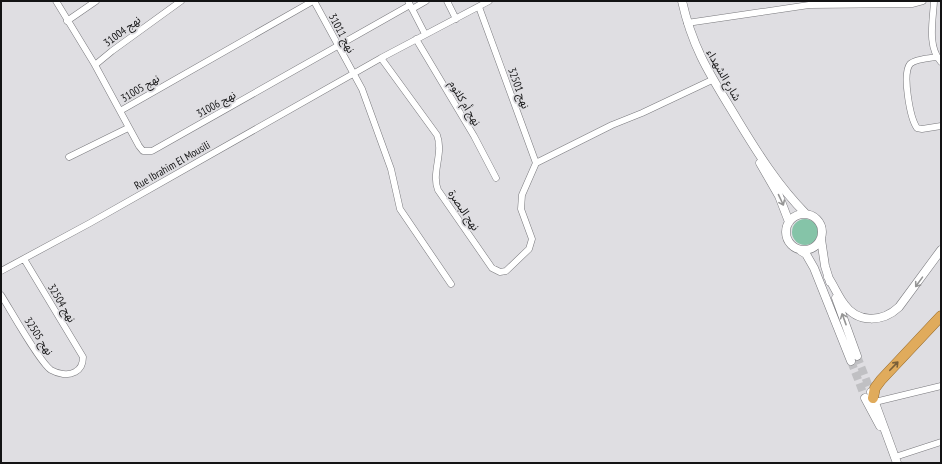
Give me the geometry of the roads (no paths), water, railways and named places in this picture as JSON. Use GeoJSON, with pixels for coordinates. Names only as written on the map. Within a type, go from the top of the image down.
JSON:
{"type":"FeatureCollection","features":[{"type":"Feature","properties":{"kind":"highway"},"geometry":{"type":"LineString","coordinates":[[871,397],[881,380],[941,316]]}},
{"type":"Feature","properties":{"kind":"street","name":"نهج 31005"},"geometry":{"type":"LineString","coordinates":[[56,1],[95,65],[120,111],[314,1]]}},
{"type":"Feature","properties":{"kind":"street"},"geometry":{"type":"LineString","coordinates":[[67,21],[96,1]]}},
{"type":"Feature","properties":{"kind":"street","name":"نهج 31004"},"geometry":{"type":"LineString","coordinates":[[95,65],[181,1]]}},
{"type":"Feature","properties":{"kind":"street","name":"نهج 31011"},"geometry":{"type":"LineString","coordinates":[[314,1],[352,74],[362,89],[396,187],[396,194],[400,209],[451,284]]}},
{"type":"Feature","properties":{"kind":"street"},"geometry":{"type":"LineString","coordinates":[[338,46],[410,5],[426,1]]}},
{"type":"Feature","properties":{"kind":"street"},"geometry":{"type":"LineString","coordinates":[[447,1],[456,19]]}},
{"type":"Feature","properties":{"kind":"street","name":"Rue Ibrahim El Mousili"},"geometry":{"type":"LineString","coordinates":[[1,271],[352,74],[488,1]]}},
{"type":"Feature","properties":{"kind":"street","name":"شارع الشهداء"},"geometry":{"type":"LineString","coordinates":[[682,1],[687,23],[698,54],[712,80],[759,155]]}},
{"type":"Feature","properties":{"kind":"street"},"geometry":{"type":"LineString","coordinates":[[687,23],[809,3],[912,4],[923,1]]}},
{"type":"Feature","properties":{"kind":"street"},"geometry":{"type":"LineString","coordinates":[[934,1],[932,42],[939,60],[914,62],[910,64],[907,73],[907,80],[911,114],[917,128],[922,129],[941,126]]}},
{"type":"Feature","properties":{"kind":"street"},"geometry":{"type":"LineString","coordinates":[[410,5],[425,34]]}},
{"type":"Feature","properties":{"kind":"street","name":"نهج 32501"},"geometry":{"type":"LineString","coordinates":[[479,7],[536,163]]}},
{"type":"Feature","properties":{"kind":"street","name":"نهج أم كلثوم"},"geometry":{"type":"LineString","coordinates":[[416,39],[474,136],[496,178]]}},
{"type":"Feature","properties":{"kind":"street","name":"نهج 31006"},"geometry":{"type":"LineString","coordinates":[[120,111],[141,150],[152,151],[338,46]]}},
{"type":"Feature","properties":{"kind":"street","name":"نهج البصرة"},"geometry":{"type":"LineString","coordinates":[[381,58],[437,135],[440,145],[436,179],[438,190],[492,268],[500,272],[506,271],[529,249],[532,239],[522,208],[522,195],[536,163]]}},
{"type":"Feature","properties":{"kind":"street"},"geometry":{"type":"LineString","coordinates":[[536,163],[612,125],[642,113],[712,80]]}},
{"type":"Feature","properties":{"kind":"street"},"geometry":{"type":"LineString","coordinates":[[69,157],[128,128]]}},
{"type":"Feature","properties":{"kind":"street"},"geometry":{"type":"LineString","coordinates":[[759,155],[788,194],[806,214]]}},
{"type":"Feature","properties":{"kind":"street"},"geometry":{"type":"LineString","coordinates":[[759,155],[759,162],[779,196],[789,222],[786,234],[787,240],[795,248],[806,254],[814,268],[854,359],[825,266],[821,239],[822,228],[820,223],[812,215],[806,214],[796,216],[789,222]]}},
{"type":"Feature","properties":{"kind":"street"},"geometry":{"type":"LineString","coordinates":[[801,251],[813,248],[821,239]]}},
{"type":"Feature","properties":{"kind":"street"},"geometry":{"type":"LineString","coordinates":[[828,277],[849,310],[863,318],[878,319],[890,315],[899,308],[941,250]]}},
{"type":"Feature","properties":{"kind":"street","name":"نهج 32504"},"geometry":{"type":"LineString","coordinates":[[24,259],[83,357]]}},
{"type":"Feature","properties":{"kind":"street","name":"نهج 32505"},"geometry":{"type":"LineString","coordinates":[[1,295],[46,365],[52,370],[61,374],[76,372],[83,362],[83,357]]}},
{"type":"Feature","properties":{"kind":"street"},"geometry":{"type":"LineString","coordinates":[[941,386],[871,397],[896,460],[941,442]]}},
{"type":"Feature","properties":{"kind":"tunnel"},"geometry":{"type":"LineString","coordinates":[[857,356],[871,392]]}},
{"type":"Feature","properties":{"kind":"tunnel"},"geometry":{"type":"LineString","coordinates":[[851,361],[865,398]]}}]}
